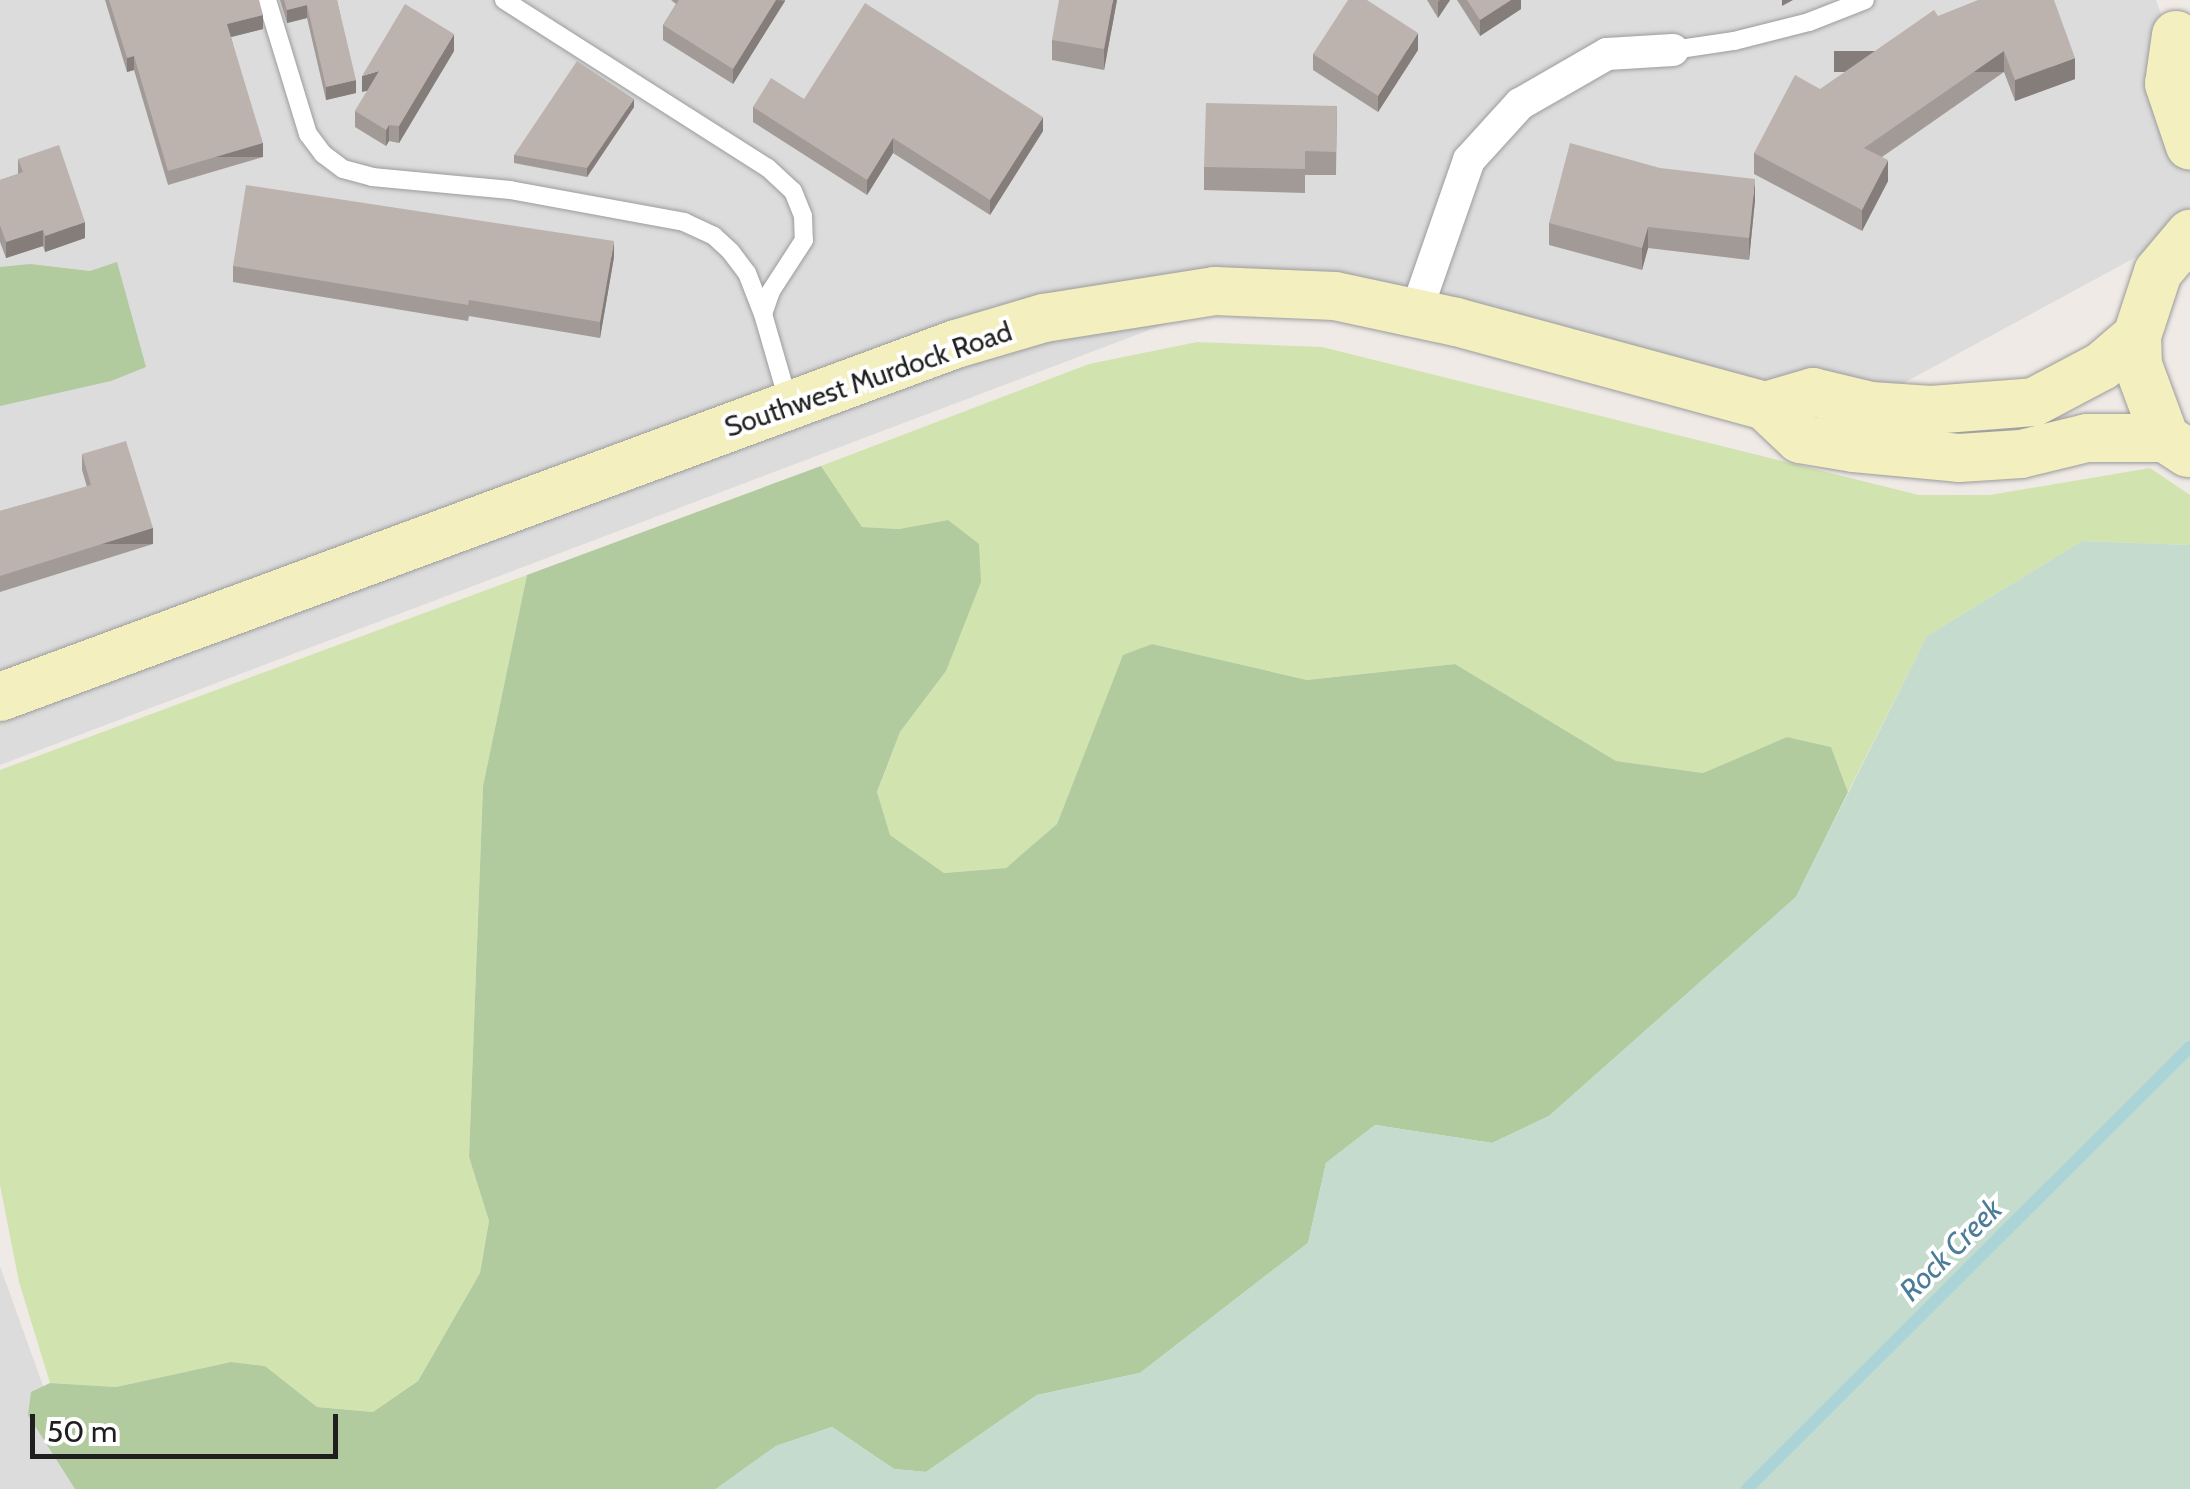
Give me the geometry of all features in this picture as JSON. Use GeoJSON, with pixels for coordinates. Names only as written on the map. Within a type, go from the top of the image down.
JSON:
{"type":"FeatureCollection","features":[{"type":"Feature","properties":{"kind":"main road"},"geometry":{"type":"LineString","coordinates":[[2176,28],[2169,84],[2190,146]]}},
{"type":"Feature","properties":{"kind":"main road"},"geometry":{"type":"LineString","coordinates":[[2178,446],[2138,365],[2137,336],[2158,272],[2190,234]]}},
{"type":"Feature","properties":{"kind":"main road","name":"Southwest Murdock Road"},"geometry":{"type":"LineString","coordinates":[[0,697],[956,344],[1044,318],[1116,304],[1255,290],[1335,296],[1416,312],[1765,406],[1800,439],[1887,453],[1990,456],[2047,450],[2087,438],[2178,446]]}},
{"type":"Feature","properties":{"kind":"main road"},"geometry":{"type":"LineString","coordinates":[[1765,406],[1814,392],[1871,406],[1931,410],[2034,402],[2102,366],[2137,336]]}},
{"type":"Feature","properties":{"kind":"street"},"geometry":{"type":"LineString","coordinates":[[1416,312],[1468,160],[1520,104],[1607,54],[1673,50]]}},
{"type":"Feature","properties":{"kind":"lane"},"geometry":{"type":"LineString","coordinates":[[268,0],[308,134],[323,154],[343,169],[372,177],[510,190],[684,222],[714,236],[747,273],[790,404]]}},
{"type":"Feature","properties":{"kind":"lane"},"geometry":{"type":"LineString","coordinates":[[504,0],[768,168],[793,192],[803,216],[804,240],[771,291],[763,314]]}},
{"type":"Feature","properties":{"kind":"lane"},"geometry":{"type":"LineString","coordinates":[[1673,50],[1734,41],[1809,22],[1865,0]]}},
{"type":"Feature","properties":{"kind":"shaded area"},"geometry":{"type":"Polygon","coordinates":[[[0,0],[2156,0],[2190,96],[2190,228],[1800,439],[1255,290],[0,765],[0,0]]]}},
{"type":"Feature","properties":{"kind":"shaded area"},"geometry":{"type":"Polygon","coordinates":[[[0,1266],[80,1489],[0,1489],[0,1266]]]}},
{"type":"Feature","properties":{"kind":"green space"},"geometry":{"type":"Polygon","coordinates":[[[117,262],[146,367],[111,381],[0,406],[0,267],[30,264],[90,271],[117,262]]]}},
{"type":"Feature","properties":{"kind":"green space"},"geometry":{"type":"Polygon","coordinates":[[[1197,342],[1322,347],[1919,495],[1990,495],[2150,468],[2190,495],[2190,545],[2082,541],[1927,636],[1848,792],[1831,747],[1787,737],[1703,773],[1616,761],[1455,664],[1307,680],[1152,644],[1123,656],[1057,824],[1006,868],[944,873],[890,835],[877,793],[900,732],[946,671],[948,520],[899,529],[862,527],[821,466],[1089,364],[1197,342]]]}},
{"type":"Feature","properties":{"kind":"green space"},"geometry":{"type":"Polygon","coordinates":[[[821,466],[862,527],[899,529],[948,520],[979,544],[981,582],[946,671],[900,732],[877,792],[890,835],[944,873],[1006,868],[1057,824],[1123,655],[1152,644],[1307,680],[1455,664],[1616,761],[1703,773],[1787,737],[1831,747],[1848,792],[1796,897],[1549,1116],[1492,1143],[1375,1125],[1326,1163],[1308,1243],[1140,1373],[1037,1395],[926,1472],[894,1469],[832,1427],[776,1446],[716,1489],[75,1489],[28,1415],[31,1392],[50,1383],[116,1387],[231,1362],[265,1366],[317,1407],[373,1412],[418,1381],[480,1273],[489,1221],[469,1157],[483,786],[527,575],[821,466]]]}},
{"type":"Feature","properties":{"kind":"green space"},"geometry":{"type":"Polygon","coordinates":[[[2082,541],[2190,545],[2190,1489],[716,1489],[776,1446],[832,1427],[894,1469],[926,1472],[1037,1395],[1140,1373],[1308,1243],[1326,1163],[1375,1125],[1492,1143],[1549,1116],[1796,897],[1927,636],[2082,541]]]}},
{"type":"Feature","properties":{"kind":"green space"},"geometry":{"type":"Polygon","coordinates":[[[527,575],[483,786],[469,1157],[489,1221],[480,1273],[418,1381],[373,1412],[317,1407],[265,1366],[231,1362],[116,1387],[50,1383],[19,1282],[0,1185],[0,770],[527,575]]]}},
{"type":"Feature","properties":{"kind":"building"},"geometry":{"type":"Polygon","coordinates":[[[109,0],[259,0],[263,15],[227,24],[263,143],[168,171],[134,56],[127,58],[109,0]]]}},
{"type":"Feature","properties":{"kind":"building"},"geometry":{"type":"Polygon","coordinates":[[[284,0],[337,0],[356,80],[326,87],[307,5],[287,10],[284,0]]]}},
{"type":"Feature","properties":{"kind":"building"},"geometry":{"type":"Polygon","coordinates":[[[679,0],[776,0],[733,69],[663,25],[679,0]]]}},
{"type":"Feature","properties":{"kind":"building"},"geometry":{"type":"Polygon","coordinates":[[[1059,0],[1113,0],[1104,49],[1052,40],[1059,0]]]}},
{"type":"Feature","properties":{"kind":"building"},"geometry":{"type":"Polygon","coordinates":[[[1348,0],[1367,0],[1418,33],[1378,96],[1313,54],[1348,0]]]}},
{"type":"Feature","properties":{"kind":"building"},"geometry":{"type":"Polygon","coordinates":[[[1467,0],[1511,0],[1480,20],[1467,0]]]}},
{"type":"Feature","properties":{"kind":"building"},"geometry":{"type":"Polygon","coordinates":[[[1978,0],[2054,0],[2075,58],[2015,80],[2004,51],[1864,148],[1888,160],[1862,210],[1754,153],[1795,75],[1820,89],[1934,10],[1938,16],[1978,0]]]}},
{"type":"Feature","properties":{"kind":"building"},"geometry":{"type":"Polygon","coordinates":[[[865,3],[1043,117],[990,200],[893,138],[867,180],[753,107],[771,78],[804,99],[865,3]]]}},
{"type":"Feature","properties":{"kind":"building"},"geometry":{"type":"Polygon","coordinates":[[[405,4],[454,34],[399,126],[389,125],[386,130],[355,111],[379,71],[362,76],[405,4]]]}},
{"type":"Feature","properties":{"kind":"building"},"geometry":{"type":"Polygon","coordinates":[[[577,61],[634,99],[587,168],[514,155],[577,61]]]}},
{"type":"Feature","properties":{"kind":"building"},"geometry":{"type":"Polygon","coordinates":[[[1206,103],[1337,106],[1336,152],[1305,151],[1305,169],[1204,167],[1206,103]]]}},
{"type":"Feature","properties":{"kind":"building"},"geometry":{"type":"Polygon","coordinates":[[[1570,143],[1660,168],[1755,179],[1749,238],[1648,227],[1642,248],[1549,223],[1570,143]]]}},
{"type":"Feature","properties":{"kind":"building"},"geometry":{"type":"Polygon","coordinates":[[[59,145],[85,222],[45,236],[43,230],[6,242],[0,225],[0,180],[23,172],[18,159],[59,145]]]}},
{"type":"Feature","properties":{"kind":"building"},"geometry":{"type":"Polygon","coordinates":[[[246,185],[614,241],[600,322],[469,300],[468,305],[233,266],[246,185]]]}},
{"type":"Feature","properties":{"kind":"building"},"geometry":{"type":"Polygon","coordinates":[[[126,441],[153,528],[0,576],[0,511],[91,485],[82,454],[126,441]]]}},
{"type":"Feature","properties":{"kind":"waterway","name":"Rock Creek"},"geometry":{"type":"LineString","coordinates":[[1747,1489],[2190,1047]]}}]}
